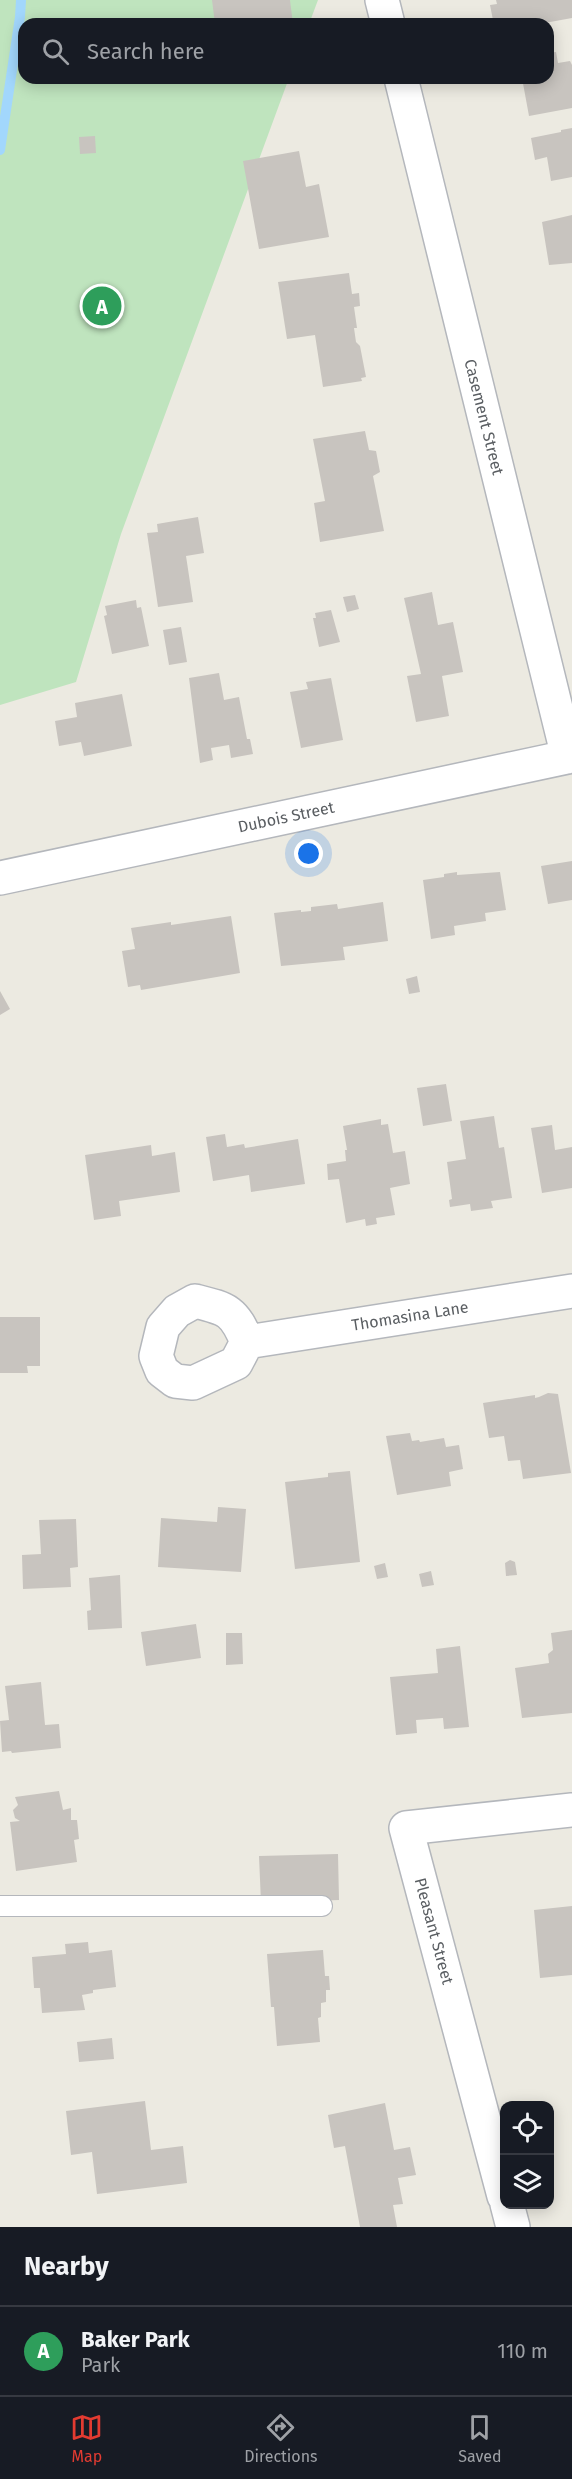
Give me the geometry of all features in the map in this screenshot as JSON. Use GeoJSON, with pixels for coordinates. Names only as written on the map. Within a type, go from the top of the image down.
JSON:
{"type":"FeatureCollection","features":[{"type":"Feature","properties":{"kind":"street"},"geometry":{"type":"LineString","coordinates":[[382,0],[386,18]]}},
{"type":"Feature","properties":{"kind":"street","name":"Casement Street"},"geometry":{"type":"LineString","coordinates":[[402,84],[570,757]]}},
{"type":"Feature","properties":{"kind":"street","name":"Dubois Street"},"geometry":{"type":"LineString","coordinates":[[0,878],[570,757]]}},
{"type":"Feature","properties":{"kind":"street","name":"Thomasina Lane"},"geometry":{"type":"LineString","coordinates":[[247,1342],[572,1290]]}},
{"type":"Feature","properties":{"kind":"street","name":"Pleasant Street"},"geometry":{"type":"LineString","coordinates":[[500,2181],[406,1828],[572,1810]]}},
{"type":"Feature","properties":{"kind":"street"},"geometry":{"type":"LineString","coordinates":[[508,2209],[513,2227]]}},
{"type":"Feature","properties":{"kind":"lane"},"geometry":{"type":"LineString","coordinates":[[0,1906],[322,1906]]}},
{"type":"Feature","properties":{"kind":"green space"},"geometry":{"type":"Polygon","coordinates":[[[0,0],[318,0],[311,18],[18,18],[18,84],[287,84],[121,534],[76,682],[0,705],[0,0]]]}},
{"type":"Feature","properties":{"kind":"building"},"geometry":{"type":"Polygon","coordinates":[[[212,0],[290,0],[292,18],[214,18],[212,0]]]}},
{"type":"Feature","properties":{"kind":"building"},"geometry":{"type":"Polygon","coordinates":[[[496,0],[572,0],[572,18],[554,21],[554,18],[493,18],[490,5],[497,4],[496,0]]]}},
{"type":"Feature","properties":{"kind":"building"},"geometry":{"type":"Polygon","coordinates":[[[554,52],[556,52],[558,63],[570,61],[572,65],[572,108],[529,116],[523,84],[554,84],[554,52]]]}},
{"type":"Feature","properties":{"kind":"building"},"geometry":{"type":"Polygon","coordinates":[[[572,128],[572,177],[551,181],[547,157],[535,160],[531,138],[572,128]]]}},
{"type":"Feature","properties":{"kind":"building"},"geometry":{"type":"Polygon","coordinates":[[[95,136],[96,153],[80,154],[79,137],[95,136]]]}},
{"type":"Feature","properties":{"kind":"building"},"geometry":{"type":"Polygon","coordinates":[[[299,151],[306,187],[319,184],[329,237],[259,249],[243,161],[299,151]]]}},
{"type":"Feature","properties":{"kind":"building"},"geometry":{"type":"Polygon","coordinates":[[[572,215],[572,263],[549,265],[542,222],[572,215]]]}},
{"type":"Feature","properties":{"kind":"building"},"geometry":{"type":"Polygon","coordinates":[[[349,273],[352,294],[359,293],[360,306],[354,307],[357,328],[354,328],[366,377],[361,378],[362,381],[323,387],[315,335],[287,339],[278,282],[349,273]]]}},
{"type":"Feature","properties":{"kind":"building"},"geometry":{"type":"Polygon","coordinates":[[[365,431],[369,450],[376,451],[380,472],[373,476],[384,531],[320,542],[314,503],[325,501],[313,439],[365,431]]]}},
{"type":"Feature","properties":{"kind":"building"},"geometry":{"type":"Polygon","coordinates":[[[198,517],[204,553],[186,556],[193,602],[158,607],[147,533],[158,532],[157,524],[198,517]]]}},
{"type":"Feature","properties":{"kind":"building"},"geometry":{"type":"Polygon","coordinates":[[[432,592],[438,625],[453,622],[463,672],[442,676],[449,716],[416,722],[407,676],[421,674],[404,598],[432,592]]]}},
{"type":"Feature","properties":{"kind":"building"},"geometry":{"type":"Polygon","coordinates":[[[355,595],[359,609],[347,612],[343,597],[355,595]]]}},
{"type":"Feature","properties":{"kind":"building"},"geometry":{"type":"Polygon","coordinates":[[[136,600],[137,608],[141,607],[149,646],[112,654],[104,616],[107,615],[105,606],[136,600]]]}},
{"type":"Feature","properties":{"kind":"building"},"geometry":{"type":"Polygon","coordinates":[[[331,610],[340,642],[319,647],[313,618],[316,618],[315,613],[331,610]]]}},
{"type":"Feature","properties":{"kind":"building"},"geometry":{"type":"Polygon","coordinates":[[[181,627],[187,662],[169,665],[163,630],[181,627]]]}},
{"type":"Feature","properties":{"kind":"building"},"geometry":{"type":"Polygon","coordinates":[[[219,673],[224,700],[239,697],[247,739],[250,739],[253,754],[231,758],[229,745],[211,748],[213,760],[200,763],[189,678],[219,673]]]}},
{"type":"Feature","properties":{"kind":"building"},"geometry":{"type":"Polygon","coordinates":[[[331,678],[343,740],[301,748],[290,692],[308,689],[306,682],[331,678]]]}},
{"type":"Feature","properties":{"kind":"building"},"geometry":{"type":"Polygon","coordinates":[[[122,694],[132,746],[84,756],[81,742],[59,746],[55,721],[77,717],[75,703],[122,694]]]}},
{"type":"Feature","properties":{"kind":"building"},"geometry":{"type":"Polygon","coordinates":[[[572,861],[572,900],[548,904],[541,866],[572,861]]]}},
{"type":"Feature","properties":{"kind":"building"},"geometry":{"type":"Polygon","coordinates":[[[457,872],[457,875],[500,872],[506,910],[485,913],[486,921],[454,926],[455,935],[431,939],[423,880],[444,877],[444,874],[457,872]]]}},
{"type":"Feature","properties":{"kind":"building"},"geometry":{"type":"Polygon","coordinates":[[[383,902],[388,941],[343,947],[345,960],[281,966],[274,913],[311,911],[311,907],[337,904],[338,909],[383,902]]]}},
{"type":"Feature","properties":{"kind":"building"},"geometry":{"type":"Polygon","coordinates":[[[231,916],[240,973],[141,990],[140,985],[128,987],[122,951],[135,949],[131,928],[231,916]]]}},
{"type":"Feature","properties":{"kind":"building"},"geometry":{"type":"Polygon","coordinates":[[[417,976],[420,992],[409,994],[406,979],[417,976]]]}},
{"type":"Feature","properties":{"kind":"building"},"geometry":{"type":"Polygon","coordinates":[[[0,991],[10,1009],[0,1015],[0,991]]]}},
{"type":"Feature","properties":{"kind":"building"},"geometry":{"type":"Polygon","coordinates":[[[446,1084],[452,1121],[423,1126],[417,1088],[446,1084]]]}},
{"type":"Feature","properties":{"kind":"building"},"geometry":{"type":"Polygon","coordinates":[[[494,1116],[499,1148],[504,1147],[512,1198],[491,1201],[493,1208],[471,1211],[470,1204],[450,1207],[449,1200],[452,1199],[447,1162],[466,1159],[460,1121],[494,1116]]]}},
{"type":"Feature","properties":{"kind":"building"},"geometry":{"type":"Polygon","coordinates":[[[381,1119],[381,1125],[388,1124],[393,1153],[405,1151],[410,1184],[390,1188],[395,1215],[376,1218],[377,1224],[366,1226],[365,1219],[346,1223],[339,1179],[328,1180],[327,1164],[346,1161],[345,1150],[347,1150],[343,1126],[381,1119]]]}},
{"type":"Feature","properties":{"kind":"building"},"geometry":{"type":"Polygon","coordinates":[[[552,1125],[555,1150],[572,1147],[572,1188],[542,1193],[531,1128],[552,1125]]]}},
{"type":"Feature","properties":{"kind":"building"},"geometry":{"type":"Polygon","coordinates":[[[225,1134],[227,1147],[244,1144],[245,1148],[298,1139],[305,1184],[251,1192],[249,1175],[213,1181],[206,1137],[225,1134]]]}},
{"type":"Feature","properties":{"kind":"building"},"geometry":{"type":"Polygon","coordinates":[[[151,1145],[152,1156],[175,1152],[180,1192],[119,1201],[121,1216],[94,1220],[85,1155],[151,1145]]]}},
{"type":"Feature","properties":{"kind":"building"},"geometry":{"type":"Polygon","coordinates":[[[0,1317],[40,1317],[40,1366],[27,1366],[28,1373],[0,1373],[0,1317]]]}},
{"type":"Feature","properties":{"kind":"building"},"geometry":{"type":"Polygon","coordinates":[[[548,1393],[558,1394],[571,1473],[523,1479],[520,1460],[508,1461],[504,1436],[489,1438],[483,1403],[535,1395],[535,1398],[548,1393]]]}},
{"type":"Feature","properties":{"kind":"building"},"geometry":{"type":"Polygon","coordinates":[[[410,1433],[412,1441],[444,1438],[446,1447],[459,1445],[463,1469],[449,1472],[451,1486],[397,1495],[386,1436],[410,1433]]]}},
{"type":"Feature","properties":{"kind":"building"},"geometry":{"type":"Polygon","coordinates":[[[350,1471],[360,1562],[295,1569],[285,1482],[328,1477],[328,1473],[350,1471]]]}},
{"type":"Feature","properties":{"kind":"building"},"geometry":{"type":"Polygon","coordinates":[[[218,1507],[246,1509],[241,1572],[158,1567],[161,1518],[217,1522],[218,1507]]]}},
{"type":"Feature","properties":{"kind":"building"},"geometry":{"type":"Polygon","coordinates":[[[76,1519],[78,1567],[70,1568],[71,1587],[23,1589],[22,1555],[41,1554],[39,1520],[76,1519]]]}},
{"type":"Feature","properties":{"kind":"building"},"geometry":{"type":"Polygon","coordinates":[[[510,1560],[515,1562],[517,1575],[506,1576],[505,1563],[510,1560]]]}},
{"type":"Feature","properties":{"kind":"building"},"geometry":{"type":"Polygon","coordinates":[[[385,1563],[388,1577],[377,1579],[374,1566],[385,1563]]]}},
{"type":"Feature","properties":{"kind":"building"},"geometry":{"type":"Polygon","coordinates":[[[431,1571],[434,1585],[422,1587],[419,1574],[431,1571]]]}},
{"type":"Feature","properties":{"kind":"building"},"geometry":{"type":"Polygon","coordinates":[[[120,1575],[122,1628],[88,1630],[87,1611],[91,1610],[89,1578],[120,1575]]]}},
{"type":"Feature","properties":{"kind":"building"},"geometry":{"type":"Polygon","coordinates":[[[196,1624],[201,1658],[146,1666],[141,1632],[196,1624]]]}},
{"type":"Feature","properties":{"kind":"building"},"geometry":{"type":"Polygon","coordinates":[[[572,1630],[572,1713],[522,1718],[515,1668],[549,1663],[548,1654],[553,1650],[551,1633],[572,1630]]]}},
{"type":"Feature","properties":{"kind":"building"},"geometry":{"type":"Polygon","coordinates":[[[226,1633],[242,1633],[243,1664],[226,1665],[226,1633]]]}},
{"type":"Feature","properties":{"kind":"building"},"geometry":{"type":"Polygon","coordinates":[[[460,1646],[469,1727],[444,1729],[443,1718],[416,1720],[417,1733],[396,1735],[390,1677],[438,1673],[436,1649],[460,1646]]]}},
{"type":"Feature","properties":{"kind":"building"},"geometry":{"type":"Polygon","coordinates":[[[41,1682],[45,1725],[59,1724],[61,1748],[2,1752],[0,1721],[9,1720],[5,1686],[41,1682]]]}},
{"type":"Feature","properties":{"kind":"building"},"geometry":{"type":"Polygon","coordinates":[[[59,1791],[63,1810],[71,1808],[71,1820],[77,1820],[79,1839],[74,1840],[77,1862],[16,1871],[10,1822],[20,1821],[15,1818],[13,1810],[18,1805],[15,1797],[59,1791]]]}},
{"type":"Feature","properties":{"kind":"building"},"geometry":{"type":"Polygon","coordinates":[[[338,1854],[339,1900],[261,1903],[259,1856],[338,1854]]]}},
{"type":"Feature","properties":{"kind":"building"},"geometry":{"type":"Polygon","coordinates":[[[572,1906],[572,1975],[540,1978],[534,1910],[572,1906]]]}},
{"type":"Feature","properties":{"kind":"building"},"geometry":{"type":"Polygon","coordinates":[[[88,1942],[89,1953],[112,1950],[116,1987],[93,1990],[93,1993],[82,1995],[85,2010],[42,2013],[40,1988],[34,1988],[32,1957],[66,1954],[65,1944],[88,1942]]]}},
{"type":"Feature","properties":{"kind":"building"},"geometry":{"type":"Polygon","coordinates":[[[323,1950],[325,1976],[329,1976],[330,1990],[326,1990],[326,2002],[321,2003],[321,2017],[318,2018],[320,2042],[277,2046],[267,1954],[323,1950]]]}},
{"type":"Feature","properties":{"kind":"building"},"geometry":{"type":"Polygon","coordinates":[[[112,2038],[114,2059],[79,2062],[77,2042],[112,2038]]]}},
{"type":"Feature","properties":{"kind":"building"},"geometry":{"type":"Polygon","coordinates":[[[145,2101],[151,2150],[183,2146],[187,2183],[97,2194],[92,2152],[71,2155],[66,2111],[145,2101]]]}},
{"type":"Feature","properties":{"kind":"building"},"geometry":{"type":"Polygon","coordinates":[[[385,2103],[394,2150],[410,2147],[416,2175],[398,2178],[403,2204],[393,2205],[397,2227],[360,2227],[345,2146],[334,2148],[328,2115],[385,2103]]]}},
{"type":"Feature","properties":{"kind":"waterway"},"geometry":{"type":"LineString","coordinates":[[20,18],[21,0]]}},
{"type":"Feature","properties":{"kind":"waterway"},"geometry":{"type":"LineString","coordinates":[[0,150],[18,30]]}},
{"type":"Feature","properties":{"kind":"place","name":"Baker Park"},"geometry":{"type":"Point","coordinates":[102,306]}}]}
